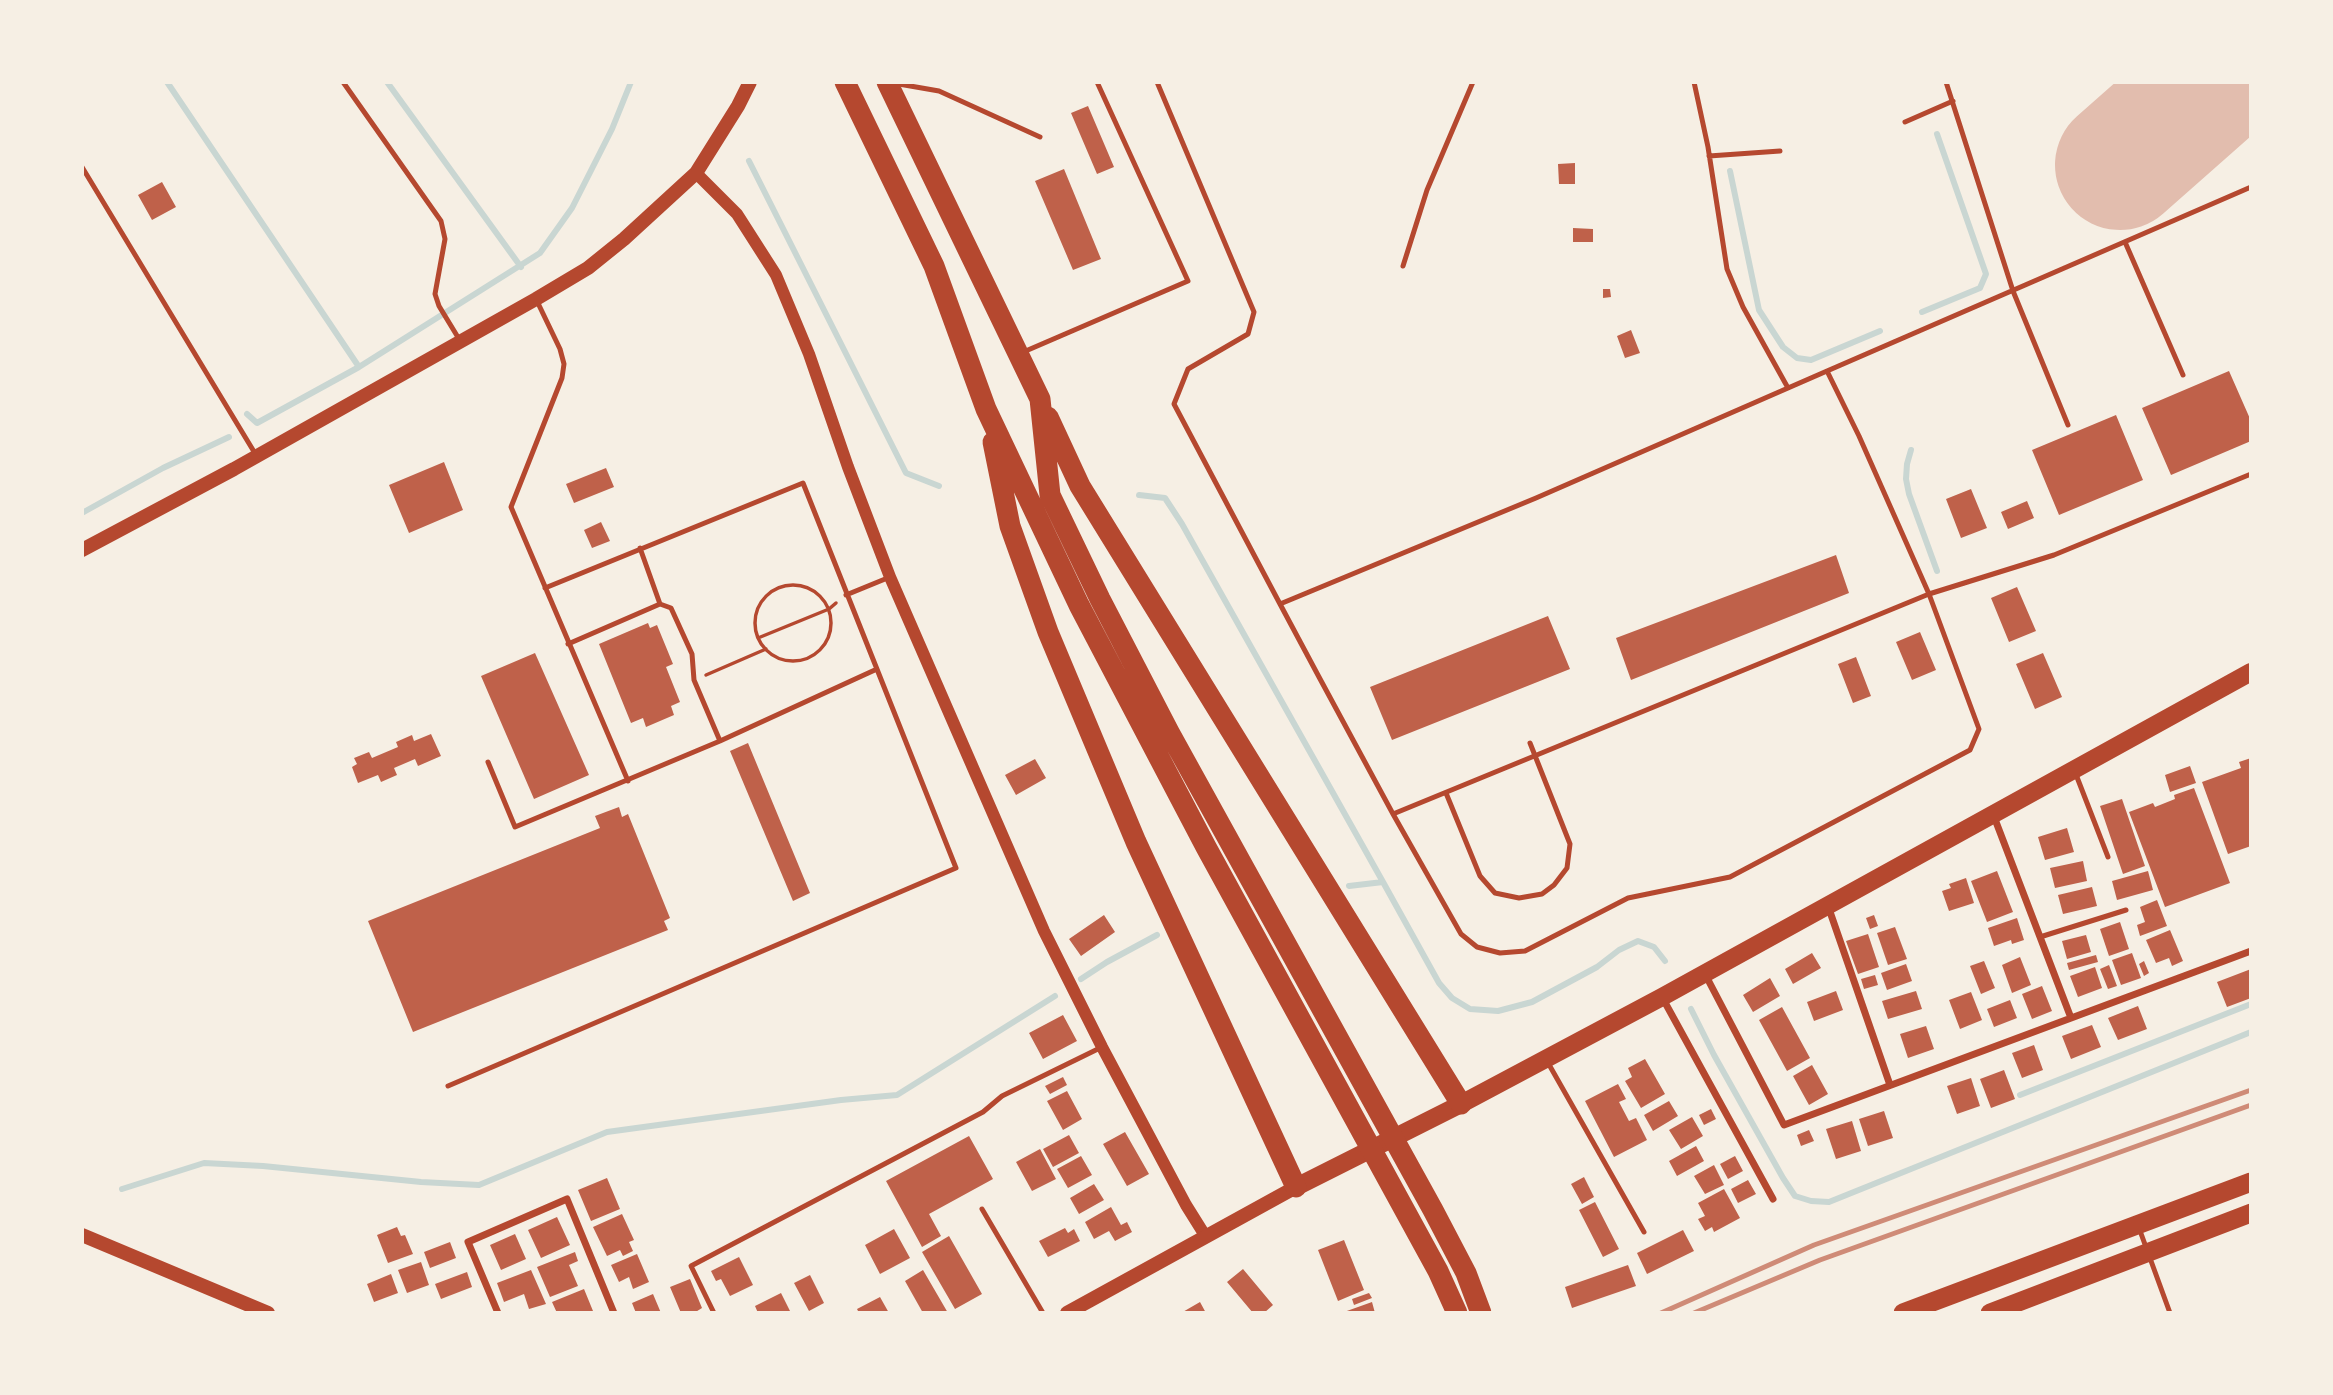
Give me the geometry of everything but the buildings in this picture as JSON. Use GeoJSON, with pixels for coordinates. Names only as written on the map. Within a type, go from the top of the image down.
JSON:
{"type":"FeatureCollection","features":[{"type":"Feature","properties":{"kind":"highway"},"geometry":{"type":"LineString","coordinates":[[845,82],[934,266],[986,409],[1079,606],[1206,847],[1411,1220],[1457,1313]]}},
{"type":"Feature","properties":{"kind":"highway"},"geometry":{"type":"LineString","coordinates":[[887,82],[1080,486],[1461,1104]]}},
{"type":"Feature","properties":{"kind":"highway"},"geometry":{"type":"LineString","coordinates":[[1040,399],[1051,495],[1100,599],[1169,732],[1433,1210],[1466,1273],[1481,1313]]}},
{"type":"Feature","properties":{"kind":"highway"},"geometry":{"type":"LineString","coordinates":[[986,409],[1010,526],[1048,632],[1136,842],[1296,1186]]}},
{"type":"Feature","properties":{"kind":"highway"},"geometry":{"type":"LineString","coordinates":[[1903,1313],[2251,1182]]}},
{"type":"Feature","properties":{"kind":"highway"},"geometry":{"type":"LineString","coordinates":[[1990,1313],[2251,1213]]}},
{"type":"Feature","properties":{"kind":"main road"},"geometry":{"type":"LineString","coordinates":[[82,550],[257,456],[588,268],[696,173],[750,82]]}},
{"type":"Feature","properties":{"kind":"main road"},"geometry":{"type":"LineString","coordinates":[[1067,1313],[1296,1186],[1461,1104],[1662,997],[2251,671]]}},
{"type":"Feature","properties":{"kind":"main road"},"geometry":{"type":"LineString","coordinates":[[82,1235],[268,1313]]}},
{"type":"Feature","properties":{"kind":"street"},"geometry":{"type":"LineString","coordinates":[[696,173],[737,214],[776,275],[809,354],[890,577],[1044,931],[1102,1047],[1186,1205],[1206,1237]]}},
{"type":"Feature","properties":{"kind":"street"},"geometry":{"type":"LineString","coordinates":[[1993,813],[2071,1018]]}},
{"type":"Feature","properties":{"kind":"street"},"geometry":{"type":"LineString","coordinates":[[1827,905],[1890,1085]]}},
{"type":"Feature","properties":{"kind":"street"},"geometry":{"type":"LineString","coordinates":[[1704,973],[1784,1125],[2251,951]]}},
{"type":"Feature","properties":{"kind":"street"},"geometry":{"type":"LineString","coordinates":[[1662,997],[1773,1199]]}},
{"type":"Feature","properties":{"kind":"street"},"geometry":{"type":"LineString","coordinates":[[498,1313],[468,1242],[567,1199],[614,1313]]}},
{"type":"Feature","properties":{"kind":"lane"},"geometry":{"type":"LineString","coordinates":[[343,82],[441,220],[445,239],[444,254],[435,294],[439,306],[461,342]]}},
{"type":"Feature","properties":{"kind":"lane"},"geometry":{"type":"LineString","coordinates":[[887,82],[939,90],[1040,136]]}},
{"type":"Feature","properties":{"kind":"lane"},"geometry":{"type":"LineString","coordinates":[[1018,354],[1188,281],[1097,82]]}},
{"type":"Feature","properties":{"kind":"lane"},"geometry":{"type":"LineString","coordinates":[[1157,82],[1254,312],[1248,334],[1188,369],[1174,404],[1393,814],[1461,934],[1477,947],[1500,953],[1525,951],[1628,898],[1730,877],[1970,750],[1979,729],[1929,594],[1827,371]]}},
{"type":"Feature","properties":{"kind":"lane"},"geometry":{"type":"LineString","coordinates":[[1403,266],[1427,190],[1473,82]]}},
{"type":"Feature","properties":{"kind":"lane"},"geometry":{"type":"LineString","coordinates":[[1694,82],[1727,270],[1743,307],[1788,388]]}},
{"type":"Feature","properties":{"kind":"lane"},"geometry":{"type":"LineString","coordinates":[[1946,82],[2013,291],[2068,425]]}},
{"type":"Feature","properties":{"kind":"lane"},"geometry":{"type":"LineString","coordinates":[[1905,122],[1953,101]]}},
{"type":"Feature","properties":{"kind":"lane"},"geometry":{"type":"LineString","coordinates":[[1709,156],[1780,151]]}},
{"type":"Feature","properties":{"kind":"lane"},"geometry":{"type":"LineString","coordinates":[[82,167],[257,456]]}},
{"type":"Feature","properties":{"kind":"lane"},"geometry":{"type":"LineString","coordinates":[[1280,604],[1536,498],[2251,187]]}},
{"type":"Feature","properties":{"kind":"lane"},"geometry":{"type":"LineString","coordinates":[[2125,242],[2183,375]]}},
{"type":"Feature","properties":{"kind":"lane"},"geometry":{"type":"LineString","coordinates":[[537,299],[561,349],[564,363],[562,379],[511,508],[628,781]]}},
{"type":"Feature","properties":{"kind":"lane"},"geometry":{"type":"LineString","coordinates":[[1393,814],[1929,594],[2054,555],[2251,474]]}},
{"type":"Feature","properties":{"kind":"lane"},"geometry":{"type":"LineString","coordinates":[[448,1086],[956,868],[803,482],[545,588]]}},
{"type":"Feature","properties":{"kind":"lane"},"geometry":{"type":"LineString","coordinates":[[640,548],[660,604]]}},
{"type":"Feature","properties":{"kind":"lane"},"geometry":{"type":"LineString","coordinates":[[846,595],[890,577]]}},
{"type":"Feature","properties":{"kind":"lane"},"geometry":{"type":"LineString","coordinates":[[568,644],[660,604],[671,608],[692,654],[694,680],[720,741]]}},
{"type":"Feature","properties":{"kind":"lane"},"geometry":{"type":"LineString","coordinates":[[488,762],[515,827],[720,741],[877,669]]}},
{"type":"Feature","properties":{"kind":"lane"},"geometry":{"type":"LineString","coordinates":[[1446,793],[1480,876],[1495,893],[1519,898],[1542,894],[1554,885],[1567,868],[1570,844],[1530,743]]}},
{"type":"Feature","properties":{"kind":"lane"},"geometry":{"type":"LineString","coordinates":[[2074,769],[2108,857]]}},
{"type":"Feature","properties":{"kind":"lane"},"geometry":{"type":"LineString","coordinates":[[2040,937],[2126,910]]}},
{"type":"Feature","properties":{"kind":"lane"},"geometry":{"type":"LineString","coordinates":[[714,1313],[691,1266],[984,1112],[1002,1097],[1102,1047]]}},
{"type":"Feature","properties":{"kind":"lane"},"geometry":{"type":"LineString","coordinates":[[1546,1058],[1644,1232]]}},
{"type":"Feature","properties":{"kind":"lane"},"geometry":{"type":"LineString","coordinates":[[982,1209],[1043,1313]]}},
{"type":"Feature","properties":{"kind":"lane"},"geometry":{"type":"LineString","coordinates":[[2138,1226],[2170,1313]]}},
{"type":"Feature","properties":{"kind":"path"},"geometry":{"type":"LineString","coordinates":[[803,586],[814,591],[829,609],[832,622],[830,635],[814,656],[789,661],[776,657],[765,649],[758,638],[756,614],[768,594],[779,587],[803,586]]}},
{"type":"Feature","properties":{"kind":"path"},"geometry":{"type":"LineString","coordinates":[[758,638],[829,609],[846,595]]}},
{"type":"Feature","properties":{"kind":"path"},"geometry":{"type":"LineString","coordinates":[[694,680],[765,649]]}},
{"type":"Feature","properties":{"kind":"waterway"},"geometry":{"type":"LineString","coordinates":[[167,82],[359,367]]}},
{"type":"Feature","properties":{"kind":"waterway"},"geometry":{"type":"LineString","coordinates":[[387,82],[521,267]]}},
{"type":"Feature","properties":{"kind":"waterway"},"geometry":{"type":"LineString","coordinates":[[247,414],[257,423],[359,367],[540,253],[572,208],[612,129],[631,82]]}},
{"type":"Feature","properties":{"kind":"waterway"},"geometry":{"type":"LineString","coordinates":[[1922,312],[1980,288],[1986,274],[1937,134]]}},
{"type":"Feature","properties":{"kind":"waterway"},"geometry":{"type":"LineString","coordinates":[[749,161],[906,473],[939,486]]}},
{"type":"Feature","properties":{"kind":"waterway"},"geometry":{"type":"LineString","coordinates":[[1730,171],[1759,310],[1783,347],[1797,358],[1811,360],[1880,331]]}},
{"type":"Feature","properties":{"kind":"waterway"},"geometry":{"type":"LineString","coordinates":[[82,513],[163,468],[229,437]]}},
{"type":"Feature","properties":{"kind":"waterway"},"geometry":{"type":"LineString","coordinates":[[1911,450],[1906,479],[1909,494],[1937,571]]}},
{"type":"Feature","properties":{"kind":"waterway"},"geometry":{"type":"LineString","coordinates":[[1139,495],[1165,498],[1182,524],[1383,882]]}},
{"type":"Feature","properties":{"kind":"waterway"},"geometry":{"type":"LineString","coordinates":[[1349,886],[1383,882],[1439,983],[1452,998],[1470,1009],[1498,1011],[1532,1002],[1638,941],[1654,947],[1665,961]]}},
{"type":"Feature","properties":{"kind":"waterway"},"geometry":{"type":"LineString","coordinates":[[1081,979],[1157,935]]}},
{"type":"Feature","properties":{"kind":"waterway"},"geometry":{"type":"LineString","coordinates":[[122,1189],[204,1163],[479,1185],[607,1132],[841,1100],[897,1095],[1055,996]]}},
{"type":"Feature","properties":{"kind":"waterway"},"geometry":{"type":"LineString","coordinates":[[2020,1095],[2251,1004]]}},
{"type":"Feature","properties":{"kind":"waterway"},"geometry":{"type":"LineString","coordinates":[[1691,1009],[1714,1055],[1795,1196],[1811,1201],[1829,1202],[2251,1032]]}},
{"type":"Feature","properties":{"kind":"runway"},"geometry":{"type":"LineString","coordinates":[[2120,165],[2214,82]]}},
{"type":"Feature","properties":{"kind":"railway"},"geometry":{"type":"LineString","coordinates":[[1661,1313],[1814,1245],[2251,1090]]}},
{"type":"Feature","properties":{"kind":"railway"},"geometry":{"type":"LineString","coordinates":[[1694,1313],[1820,1260],[2251,1105]]}}]}
